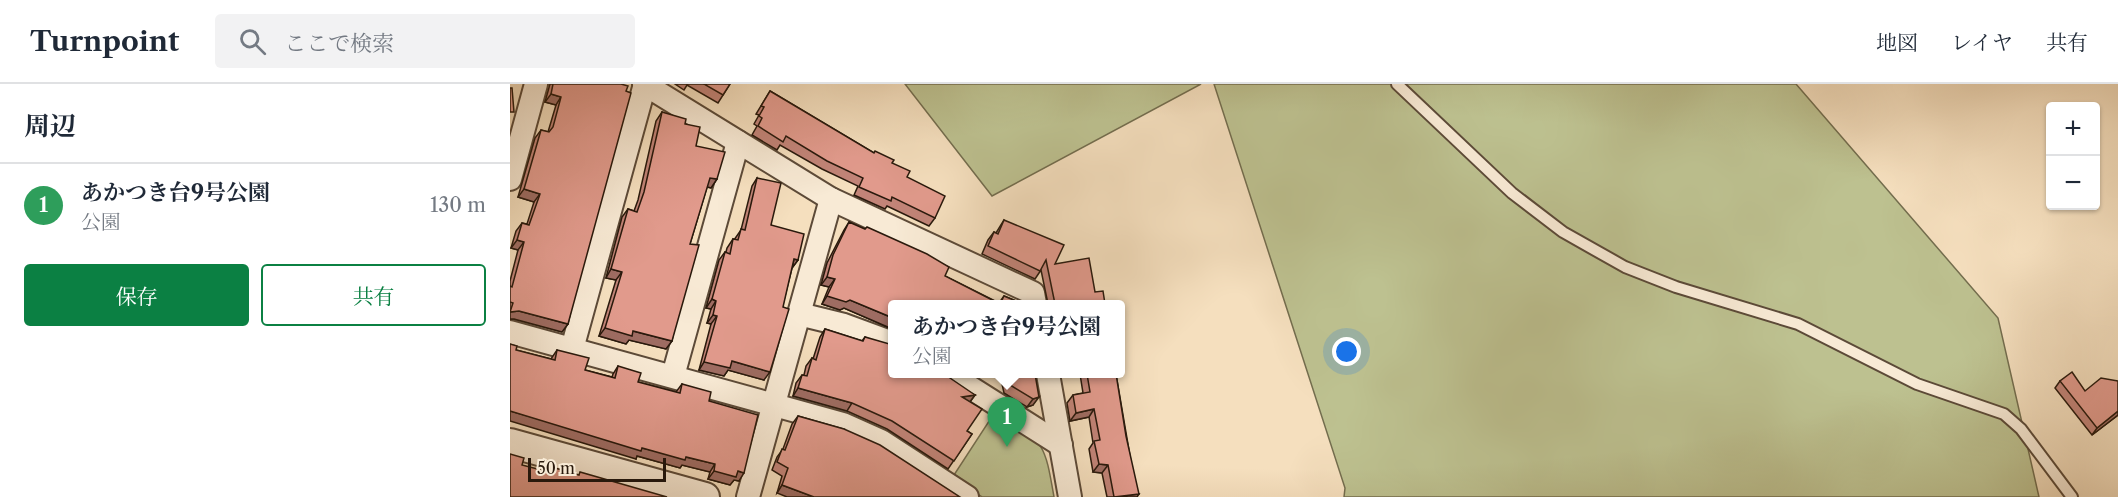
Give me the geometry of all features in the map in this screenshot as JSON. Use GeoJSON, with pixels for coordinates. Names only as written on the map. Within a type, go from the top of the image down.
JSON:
{"type":"FeatureCollection","features":[{"type":"Feature","properties":{"kind":"street"},"geometry":{"type":"LineString","coordinates":[[510,179],[536,84]]}},
{"type":"Feature","properties":{"kind":"street"},"geometry":{"type":"LineString","coordinates":[[572,349],[645,84],[831,199],[1033,293],[1034,300]]}},
{"type":"Feature","properties":{"kind":"street"},"geometry":{"type":"LineString","coordinates":[[673,376],[738,142]]}},
{"type":"Feature","properties":{"kind":"street"},"geometry":{"type":"LineString","coordinates":[[748,497],[831,199]]}},
{"type":"Feature","properties":{"kind":"street"},"geometry":{"type":"LineString","coordinates":[[799,314],[844,325],[888,341]]}},
{"type":"Feature","properties":{"kind":"street"},"geometry":{"type":"LineString","coordinates":[[510,332],[774,403],[864,432],[967,497]]}},
{"type":"Feature","properties":{"kind":"street"},"geometry":{"type":"LineString","coordinates":[[956,378],[1061,445]]}},
{"type":"Feature","properties":{"kind":"street"},"geometry":{"type":"LineString","coordinates":[[1049,378],[1070,497]]}},
{"type":"Feature","properties":{"kind":"street"},"geometry":{"type":"LineString","coordinates":[[510,443],[705,497]]}},
{"type":"Feature","properties":{"kind":"lane"},"geometry":{"type":"LineString","coordinates":[[1397,84],[1512,193],[1563,232],[1625,267],[1676,287],[1798,324],[1917,384],[2004,414],[2021,429],[2072,497]]}},
{"type":"Feature","properties":{"kind":"green space"},"geometry":{"type":"Polygon","coordinates":[[[905,84],[1201,84],[992,196],[905,84]]]}},
{"type":"Feature","properties":{"kind":"green space"},"geometry":{"type":"Polygon","coordinates":[[[1214,84],[1796,84],[1998,318],[2039,497],[1344,497],[1345,488],[1214,84]]]}},
{"type":"Feature","properties":{"kind":"green space"},"geometry":{"type":"Polygon","coordinates":[[[995,412],[1033,437],[1039,444],[1044,453],[1054,497],[982,497],[952,478],[995,412]]]}},
{"type":"Feature","properties":{"kind":"building"},"geometry":{"type":"Polygon","coordinates":[[[553,84],[621,84],[628,86],[626,91],[631,93],[568,324],[519,311],[510,312],[513,303],[510,302],[510,286],[512,287],[524,242],[517,240],[522,223],[529,225],[540,194],[524,189],[541,130],[549,132],[553,127],[561,97],[551,94],[553,84]]]}},
{"type":"Feature","properties":{"kind":"building"},"geometry":{"type":"Polygon","coordinates":[[[704,84],[730,84],[723,95],[704,84]]]}},
{"type":"Feature","properties":{"kind":"building"},"geometry":{"type":"Polygon","coordinates":[[[510,88],[512,88],[514,112],[510,112],[510,88]]]}},
{"type":"Feature","properties":{"kind":"building"},"geometry":{"type":"Polygon","coordinates":[[[770,91],[874,153],[875,151],[894,160],[892,163],[910,171],[907,177],[945,196],[935,218],[892,197],[891,201],[859,187],[863,178],[827,161],[786,136],[783,142],[758,126],[762,118],[759,116],[764,107],[761,106],[770,91]]]}},
{"type":"Feature","properties":{"kind":"building"},"geometry":{"type":"Polygon","coordinates":[[[662,112],[686,119],[685,124],[700,127],[696,146],[725,152],[717,179],[710,178],[690,244],[699,245],[672,341],[633,331],[632,336],[605,328],[622,272],[611,269],[628,209],[637,212],[644,192],[662,112]]]}},
{"type":"Feature","properties":{"kind":"building"},"geometry":{"type":"Polygon","coordinates":[[[757,178],[781,183],[771,225],[804,234],[798,260],[794,259],[783,307],[789,309],[770,372],[732,361],[730,368],[704,362],[717,316],[713,315],[716,301],[712,299],[725,252],[730,254],[733,239],[738,240],[741,229],[745,230],[757,178]]]}},
{"type":"Feature","properties":{"kind":"building"},"geometry":{"type":"Polygon","coordinates":[[[1004,220],[1064,245],[1055,264],[1089,258],[1095,292],[1103,291],[1104,300],[1054,300],[1046,260],[1040,271],[988,246],[994,232],[998,234],[1004,220]]]}},
{"type":"Feature","properties":{"kind":"building"},"geometry":{"type":"Polygon","coordinates":[[[849,222],[865,229],[867,227],[927,254],[949,267],[945,276],[992,300],[888,300],[888,316],[850,300],[846,302],[827,296],[835,279],[827,277],[833,255],[849,222]]]}},
{"type":"Feature","properties":{"kind":"building"},"geometry":{"type":"Polygon","coordinates":[[[1004,296],[1014,300],[1002,300],[1004,296]]]}},
{"type":"Feature","properties":{"kind":"building"},"geometry":{"type":"Polygon","coordinates":[[[825,329],[863,341],[865,337],[888,344],[888,378],[950,378],[975,395],[962,397],[982,409],[967,431],[972,434],[954,461],[892,421],[852,403],[798,388],[802,375],[807,376],[812,358],[816,360],[825,329]]]}},
{"type":"Feature","properties":{"kind":"building"},"geometry":{"type":"Polygon","coordinates":[[[510,344],[517,346],[516,350],[555,360],[557,350],[589,358],[585,370],[615,378],[618,366],[641,373],[638,382],[680,393],[682,384],[711,392],[709,401],[758,415],[744,473],[738,471],[736,477],[714,471],[715,464],[686,457],[685,460],[642,448],[641,451],[510,411],[510,344]]]}},
{"type":"Feature","properties":{"kind":"building"},"geometry":{"type":"Polygon","coordinates":[[[2072,372],[2085,391],[2101,378],[2118,381],[2118,411],[2097,428],[2060,381],[2072,372]]]}},
{"type":"Feature","properties":{"kind":"building"},"geometry":{"type":"Polygon","coordinates":[[[1008,378],[1036,378],[1039,397],[1033,399],[1010,385],[1008,378]]]}},
{"type":"Feature","properties":{"kind":"building"},"geometry":{"type":"Polygon","coordinates":[[[1088,378],[1117,378],[1139,494],[1114,497],[1108,465],[1099,464],[1094,441],[1100,440],[1094,409],[1076,413],[1073,395],[1090,392],[1088,378]]]}},
{"type":"Feature","properties":{"kind":"building"},"geometry":{"type":"Polygon","coordinates":[[[798,416],[844,429],[880,445],[960,497],[814,497],[782,485],[788,468],[777,462],[782,449],[785,450],[798,416]]]}},
{"type":"Feature","properties":{"kind":"building"},"geometry":{"type":"Polygon","coordinates":[[[510,454],[524,458],[522,465],[553,473],[555,468],[579,475],[580,472],[667,497],[510,497],[510,454]]]}},
{"type":"Feature","properties":{"kind":"place","name":"あかつき台9号公園"},"geometry":{"type":"Point","coordinates":[1007,447]}}]}
